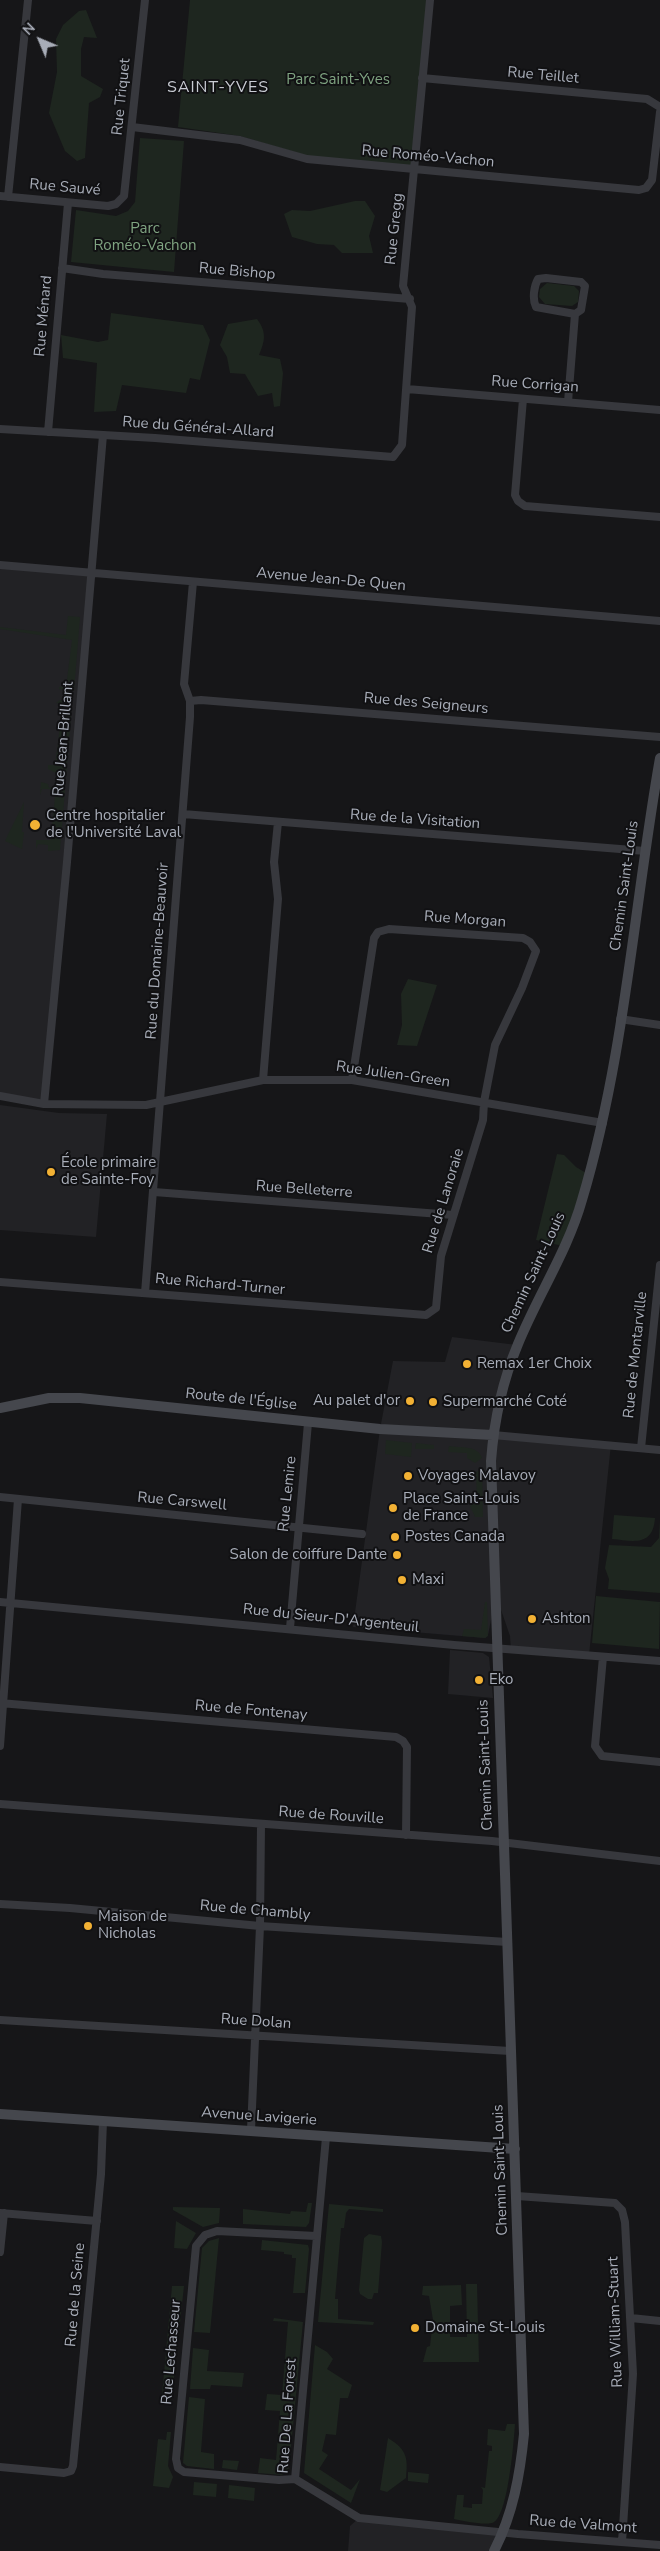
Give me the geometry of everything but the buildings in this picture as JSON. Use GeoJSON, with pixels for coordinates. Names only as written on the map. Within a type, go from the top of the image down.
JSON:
{"type":"FeatureCollection","features":[{"type":"Feature","properties":{"kind":"street"},"geometry":{"type":"LineString","coordinates":[[4,196],[28,0]]}},
{"type":"Feature","properties":{"kind":"street","name":"Rue Triquet"},"geometry":{"type":"LineString","coordinates":[[124,196],[145,0]]}},
{"type":"Feature","properties":{"kind":"street","name":"Rue Gregg"},"geometry":{"type":"LineString","coordinates":[[393,457],[402,445],[407,389],[412,307],[403,286],[430,0]]}},
{"type":"Feature","properties":{"kind":"street","name":"Rue Teillet"},"geometry":{"type":"LineString","coordinates":[[422,78],[647,100],[660,107]]}},
{"type":"Feature","properties":{"kind":"street","name":"Rue Roméo-Vachon"},"geometry":{"type":"LineString","coordinates":[[132,127],[240,140],[307,159],[639,190],[646,188],[652,180],[660,112]]}},
{"type":"Feature","properties":{"kind":"street","name":"Rue Sauvé"},"geometry":{"type":"LineString","coordinates":[[4,196],[108,206],[116,204],[124,196]]}},
{"type":"Feature","properties":{"kind":"street","name":"Rue Ménard"},"geometry":{"type":"LineString","coordinates":[[48,432],[68,203]]}},
{"type":"Feature","properties":{"kind":"street","name":"Rue Bishop"},"geometry":{"type":"LineString","coordinates":[[62,268],[103,274],[410,299]]}},
{"type":"Feature","properties":{"kind":"street"},"geometry":{"type":"LineString","coordinates":[[538,279],[581,282],[585,286],[584,303],[581,310],[575,314],[536,307],[534,300],[538,279]]}},
{"type":"Feature","properties":{"kind":"street"},"geometry":{"type":"LineString","coordinates":[[568,402],[575,314]]}},
{"type":"Feature","properties":{"kind":"street","name":"Rue Corrigan"},"geometry":{"type":"LineString","coordinates":[[407,389],[660,410]]}},
{"type":"Feature","properties":{"kind":"street"},"geometry":{"type":"LineString","coordinates":[[523,399],[516,495],[518,501],[525,506],[660,516]]}},
{"type":"Feature","properties":{"kind":"street","name":"Rue du Général-Allard"},"geometry":{"type":"LineString","coordinates":[[0,430],[102,435],[393,457]]}},
{"type":"Feature","properties":{"kind":"street","name":"Rue Jean-Brillant"},"geometry":{"type":"LineString","coordinates":[[44,1104],[68,862],[102,435]]}},
{"type":"Feature","properties":{"kind":"street","name":"Avenue Jean-De Quen"},"geometry":{"type":"LineString","coordinates":[[0,565],[660,620]]}},
{"type":"Feature","properties":{"kind":"street","name":"Rue du Domaine-Beauvoir"},"geometry":{"type":"LineString","coordinates":[[145,1293],[183,814],[190,701],[184,684],[193,582]]}},
{"type":"Feature","properties":{"kind":"street","name":"Rue des Seigneurs"},"geometry":{"type":"LineString","coordinates":[[190,701],[211,700],[660,737]]}},
{"type":"Feature","properties":{"kind":"street","name":"Chemin Saint-Louis"},"geometry":{"type":"LineString","coordinates":[[494,2551],[503,2533],[520,2472],[524,2434],[491,1461],[493,1434],[507,1372],[528,1322],[569,1239],[582,1201],[603,1123],[645,851],[656,799],[660,758]]}},
{"type":"Feature","properties":{"kind":"street","name":"Rue de la Visitation"},"geometry":{"type":"LineString","coordinates":[[183,814],[645,851]]}},
{"type":"Feature","properties":{"kind":"street"},"geometry":{"type":"LineString","coordinates":[[264,1080],[278,899],[274,862],[278,822]]}},
{"type":"Feature","properties":{"kind":"street","name":"Rue Morgan"},"geometry":{"type":"LineString","coordinates":[[352,1080],[374,938],[378,932],[389,929],[524,938],[530,942],[536,951],[522,988],[495,1044],[484,1102]]}},
{"type":"Feature","properties":{"kind":"street"},"geometry":{"type":"LineString","coordinates":[[620,1019],[660,1025]]}},
{"type":"Feature","properties":{"kind":"street","name":"Rue Julien-Green"},"geometry":{"type":"LineString","coordinates":[[0,1096],[44,1104],[146,1105],[264,1080],[352,1080],[603,1123]]}},
{"type":"Feature","properties":{"kind":"street","name":"Rue de Lanoraie"},"geometry":{"type":"LineString","coordinates":[[436,1308],[441,1256],[483,1120],[484,1102]]}},
{"type":"Feature","properties":{"kind":"street","name":"Rue Belleterre"},"geometry":{"type":"LineString","coordinates":[[154,1192],[453,1215]]}},
{"type":"Feature","properties":{"kind":"street","name":"Rue de Montarville"},"geometry":{"type":"LineString","coordinates":[[641,1448],[660,1265]]}},
{"type":"Feature","properties":{"kind":"street","name":"Rue Richard-Turner"},"geometry":{"type":"LineString","coordinates":[[0,1282],[186,1298],[426,1315],[436,1308]]}},
{"type":"Feature","properties":{"kind":"street","name":"Route de l'Église"},"geometry":{"type":"LineString","coordinates":[[0,1408],[49,1398],[80,1398],[308,1423],[380,1429],[493,1434],[660,1450]]}},
{"type":"Feature","properties":{"kind":"street","name":"Rue Lemire"},"geometry":{"type":"LineString","coordinates":[[290,1628],[297,1526],[308,1423]]}},
{"type":"Feature","properties":{"kind":"street","name":"Rue Carswell"},"geometry":{"type":"LineString","coordinates":[[0,1497],[362,1534]]}},
{"type":"Feature","properties":{"kind":"street"},"geometry":{"type":"LineString","coordinates":[[0,1746],[1,1703],[18,1499]]}},
{"type":"Feature","properties":{"kind":"street","name":"Rue du Sieur-D'Argenteuil"},"geometry":{"type":"LineString","coordinates":[[0,1602],[497,1648],[660,1661]]}},
{"type":"Feature","properties":{"kind":"street"},"geometry":{"type":"LineString","coordinates":[[603,1657],[595,1746],[602,1756],[660,1762]]}},
{"type":"Feature","properties":{"kind":"street","name":"Rue de Fontenay"},"geometry":{"type":"LineString","coordinates":[[1,1703],[396,1737],[403,1741],[407,1747],[406,1835]]}},
{"type":"Feature","properties":{"kind":"street","name":"Rue de Rouville"},"geometry":{"type":"LineString","coordinates":[[0,1804],[504,1842],[660,1861]]}},
{"type":"Feature","properties":{"kind":"street"},"geometry":{"type":"LineString","coordinates":[[251,2130],[260,1926],[261,1825]]}},
{"type":"Feature","properties":{"kind":"street","name":"Rue de Chambly"},"geometry":{"type":"LineString","coordinates":[[0,1904],[70,1908],[260,1926],[507,1942]]}},
{"type":"Feature","properties":{"kind":"street","name":"Rue Dolan"},"geometry":{"type":"LineString","coordinates":[[0,2020],[510,2052]]}},
{"type":"Feature","properties":{"kind":"street","name":"Avenue Lavigerie"},"geometry":{"type":"LineString","coordinates":[[0,2114],[251,2130],[515,2150]]}},
{"type":"Feature","properties":{"kind":"street","name":"Rue de la Seine"},"geometry":{"type":"LineString","coordinates":[[0,2467],[64,2473],[71,2471],[79,2420],[97,2221],[103,2121]]}},
{"type":"Feature","properties":{"kind":"street","name":"Rue De La Forest"},"geometry":{"type":"LineString","coordinates":[[326,2137],[295,2479],[359,2518],[503,2533]]}},
{"type":"Feature","properties":{"kind":"street","name":"Rue William-Stuart"},"geometry":{"type":"LineString","coordinates":[[517,2196],[616,2203],[622,2210],[625,2222],[633,2374],[622,2542]]}},
{"type":"Feature","properties":{"kind":"street"},"geometry":{"type":"LineString","coordinates":[[0,2252],[2,2213],[97,2221]]}},
{"type":"Feature","properties":{"kind":"street","name":"Rue Lechasseur"},"geometry":{"type":"LineString","coordinates":[[295,2479],[279,2480],[184,2472],[178,2468],[176,2459],[196,2246],[205,2235],[217,2231],[316,2236]]}},
{"type":"Feature","properties":{"kind":"street"},"geometry":{"type":"LineString","coordinates":[[631,2318],[660,2320]]}},
{"type":"Feature","properties":{"kind":"street","name":"Rue de Valmont"},"geometry":{"type":"LineString","coordinates":[[503,2533],[660,2545]]}},
{"type":"Feature","properties":{"kind":"shaded area","name":"Centre hospitalier de l'Université Laval"},"geometry":{"type":"Polygon","coordinates":[[[0,565],[91,573],[44,1104],[0,1096],[0,565]]]}},
{"type":"Feature","properties":{"kind":"shaded area","name":"École primaire de Sainte-Foy"},"geometry":{"type":"Polygon","coordinates":[[[0,1105],[59,1113],[107,1114],[96,1237],[0,1230],[0,1105]]]}},
{"type":"Feature","properties":{"kind":"shaded area"},"geometry":{"type":"Polygon","coordinates":[[[452,1337],[517,1345],[493,1434],[611,1444],[589,1655],[511,1650],[510,1636],[496,1595],[488,1635],[485,1638],[353,1627],[380,1429],[393,1361],[445,1362],[452,1337]]]}},
{"type":"Feature","properties":{"kind":"shaded area"},"geometry":{"type":"Polygon","coordinates":[[[450,1650],[483,1653],[489,1657],[493,1698],[448,1694],[450,1650]]]}},
{"type":"Feature","properties":{"kind":"shaded area"},"geometry":{"type":"Polygon","coordinates":[[[359,2518],[503,2533],[494,2551],[348,2551],[350,2526],[359,2518]]]}},
{"type":"Feature","properties":{"kind":"green space","name":"Parc Saint-Yves"},"geometry":{"type":"Polygon","coordinates":[[[190,0],[428,0],[412,168],[318,159],[240,136],[178,127],[190,0]]]}},
{"type":"Feature","properties":{"kind":"green space"},"geometry":{"type":"Polygon","coordinates":[[[86,10],[97,38],[84,37],[81,49],[81,76],[103,89],[100,97],[89,103],[85,158],[77,161],[65,151],[49,113],[57,72],[56,39],[63,25],[79,11],[86,10]]]}},
{"type":"Feature","properties":{"kind":"green space","name":"Parc Roméo-Vachon"},"geometry":{"type":"Polygon","coordinates":[[[140,138],[184,141],[174,272],[71,262],[76,210],[116,216],[128,211],[135,202],[140,138]]]}},
{"type":"Feature","properties":{"kind":"green space"},"geometry":{"type":"Polygon","coordinates":[[[355,201],[365,201],[375,216],[369,236],[373,253],[342,253],[334,245],[317,244],[292,237],[284,214],[292,210],[310,211],[355,201]]]}},
{"type":"Feature","properties":{"kind":"green space"},"geometry":{"type":"Polygon","coordinates":[[[547,283],[574,286],[579,291],[578,302],[572,306],[545,304],[539,297],[540,289],[547,283]]]}},
{"type":"Feature","properties":{"kind":"green space"},"geometry":{"type":"Polygon","coordinates":[[[111,313],[203,325],[210,340],[200,380],[190,378],[186,393],[122,385],[116,411],[94,412],[97,363],[63,358],[61,335],[98,342],[108,340],[111,313]]]}},
{"type":"Feature","properties":{"kind":"green space"},"geometry":{"type":"Polygon","coordinates":[[[257,319],[264,332],[263,345],[259,355],[280,359],[283,373],[280,406],[274,407],[272,393],[258,396],[245,374],[230,373],[227,357],[220,345],[228,324],[257,319]]]}},
{"type":"Feature","properties":{"kind":"green space"},"geometry":{"type":"Polygon","coordinates":[[[68,616],[80,617],[74,691],[59,689],[59,687],[66,687],[72,640],[0,629],[0,627],[66,635],[68,616]]]}},
{"type":"Feature","properties":{"kind":"green space"},"geometry":{"type":"Polygon","coordinates":[[[60,700],[72,703],[66,777],[48,769],[48,765],[55,765],[63,704],[56,703],[60,700]]]}},
{"type":"Feature","properties":{"kind":"green space"},"geometry":{"type":"Polygon","coordinates":[[[41,782],[48,784],[49,788],[54,786],[65,790],[60,850],[48,851],[48,845],[38,844],[36,849],[36,840],[51,840],[55,796],[55,789],[42,789],[40,795],[41,782]]]}},
{"type":"Feature","properties":{"kind":"green space"},"geometry":{"type":"Polygon","coordinates":[[[24,802],[22,832],[24,832],[22,849],[5,841],[24,802]]]}},
{"type":"Feature","properties":{"kind":"green space"},"geometry":{"type":"Polygon","coordinates":[[[408,979],[437,985],[417,1046],[397,1045],[402,1025],[401,994],[408,979]]]}},
{"type":"Feature","properties":{"kind":"green space"},"geometry":{"type":"Polygon","coordinates":[[[557,1154],[564,1155],[576,1167],[586,1173],[563,1246],[536,1240],[557,1154]]]}},
{"type":"Feature","properties":{"kind":"green space"},"geometry":{"type":"Polygon","coordinates":[[[386,1440],[412,1443],[411,1457],[385,1454],[386,1440]]]}},
{"type":"Feature","properties":{"kind":"green space"},"geometry":{"type":"Polygon","coordinates":[[[416,1443],[434,1445],[434,1449],[415,1449],[416,1443]]]}},
{"type":"Feature","properties":{"kind":"green space"},"geometry":{"type":"Polygon","coordinates":[[[449,1446],[473,1449],[482,1458],[475,1463],[467,1458],[467,1453],[448,1452],[449,1446]]]}},
{"type":"Feature","properties":{"kind":"green space"},"geometry":{"type":"Polygon","coordinates":[[[482,1469],[483,1517],[475,1517],[470,1506],[477,1499],[476,1472],[482,1469]]]}},
{"type":"Feature","properties":{"kind":"green space"},"geometry":{"type":"Polygon","coordinates":[[[614,1515],[655,1518],[650,1534],[646,1538],[627,1541],[612,1539],[614,1515]]]}},
{"type":"Feature","properties":{"kind":"green space"},"geometry":{"type":"Polygon","coordinates":[[[660,1520],[660,1593],[608,1589],[609,1579],[605,1568],[609,1545],[651,1547],[659,1538],[660,1520]]]}},
{"type":"Feature","properties":{"kind":"green space"},"geometry":{"type":"Polygon","coordinates":[[[596,1596],[660,1602],[659,1649],[592,1643],[596,1596]]]}},
{"type":"Feature","properties":{"kind":"green space"},"geometry":{"type":"Polygon","coordinates":[[[485,1602],[487,1602],[488,1636],[485,1638],[462,1636],[464,1629],[481,1630],[485,1602]]]}},
{"type":"Feature","properties":{"kind":"green space"},"geometry":{"type":"Polygon","coordinates":[[[308,2203],[312,2203],[309,2223],[306,2227],[243,2224],[243,2209],[290,2214],[291,2211],[306,2212],[308,2203]]]}},
{"type":"Feature","properties":{"kind":"green space"},"geometry":{"type":"Polygon","coordinates":[[[329,2204],[383,2209],[383,2212],[349,2209],[346,2213],[344,2228],[341,2228],[335,2299],[338,2299],[338,2319],[374,2322],[373,2325],[318,2322],[329,2204]]]}},
{"type":"Feature","properties":{"kind":"green space"},"geometry":{"type":"Polygon","coordinates":[[[173,2207],[220,2208],[219,2223],[203,2227],[173,2210],[173,2207]]]}},
{"type":"Feature","properties":{"kind":"green space"},"geometry":{"type":"Polygon","coordinates":[[[176,2221],[196,2233],[187,2249],[174,2248],[176,2221]]]}},
{"type":"Feature","properties":{"kind":"green space"},"geometry":{"type":"Polygon","coordinates":[[[369,2234],[381,2236],[382,2242],[378,2293],[374,2293],[372,2299],[368,2299],[360,2294],[359,2290],[364,2238],[369,2234]]]}},
{"type":"Feature","properties":{"kind":"green space"},"geometry":{"type":"Polygon","coordinates":[[[219,2238],[210,2333],[194,2332],[202,2248],[209,2241],[219,2238]]]}},
{"type":"Feature","properties":{"kind":"green space"},"geometry":{"type":"Polygon","coordinates":[[[262,2240],[308,2245],[305,2293],[293,2293],[296,2258],[292,2258],[292,2255],[284,2254],[284,2252],[261,2250],[262,2240]]]}},
{"type":"Feature","properties":{"kind":"green space"},"geometry":{"type":"Polygon","coordinates":[[[466,2284],[477,2284],[479,2362],[423,2362],[427,2347],[430,2346],[433,2320],[429,2296],[422,2295],[423,2286],[461,2285],[462,2305],[450,2306],[450,2337],[467,2337],[466,2284]]]}},
{"type":"Feature","properties":{"kind":"green space"},"geometry":{"type":"Polygon","coordinates":[[[172,2286],[184,2286],[172,2396],[162,2395],[172,2286]]]}},
{"type":"Feature","properties":{"kind":"green space"},"geometry":{"type":"Polygon","coordinates":[[[274,2318],[303,2322],[289,2468],[282,2475],[258,2473],[260,2458],[276,2460],[280,2411],[265,2410],[267,2394],[282,2395],[288,2322],[273,2321],[274,2318]]]}},
{"type":"Feature","properties":{"kind":"green space"},"geometry":{"type":"Polygon","coordinates":[[[315,2345],[327,2352],[333,2359],[327,2369],[352,2385],[348,2398],[340,2398],[336,2435],[326,2434],[322,2451],[328,2455],[319,2469],[351,2490],[360,2479],[351,2503],[304,2473],[315,2345]]]}},
{"type":"Feature","properties":{"kind":"green space"},"geometry":{"type":"Polygon","coordinates":[[[193,2348],[209,2350],[207,2371],[244,2373],[242,2387],[211,2385],[210,2389],[190,2389],[193,2348]]]}},
{"type":"Feature","properties":{"kind":"green space"},"geometry":{"type":"Polygon","coordinates":[[[189,2397],[205,2399],[201,2452],[214,2454],[214,2469],[187,2466],[183,2463],[189,2397]]]}},
{"type":"Feature","properties":{"kind":"green space"},"geometry":{"type":"Polygon","coordinates":[[[507,2424],[515,2424],[509,2478],[498,2518],[492,2523],[454,2519],[457,2495],[464,2495],[463,2507],[472,2508],[472,2504],[482,2504],[483,2490],[481,2487],[485,2488],[489,2451],[492,2451],[492,2446],[487,2445],[488,2429],[505,2431],[507,2424]]]}},
{"type":"Feature","properties":{"kind":"green space"},"geometry":{"type":"Polygon","coordinates":[[[167,2432],[171,2432],[168,2466],[173,2477],[169,2488],[153,2486],[158,2439],[166,2440],[167,2432]]]}},
{"type":"Feature","properties":{"kind":"green space"},"geometry":{"type":"Polygon","coordinates":[[[388,2438],[403,2450],[407,2465],[406,2478],[387,2492],[380,2490],[388,2438]]]}},
{"type":"Feature","properties":{"kind":"green space"},"geometry":{"type":"Polygon","coordinates":[[[223,2460],[239,2461],[237,2470],[222,2468],[223,2460]]]}},
{"type":"Feature","properties":{"kind":"green space"},"geometry":{"type":"Polygon","coordinates":[[[408,2472],[429,2474],[428,2483],[408,2481],[408,2472]]]}},
{"type":"Feature","properties":{"kind":"green space"},"geometry":{"type":"Polygon","coordinates":[[[194,2482],[217,2484],[216,2497],[193,2495],[194,2482]]]}},
{"type":"Feature","properties":{"kind":"green space"},"geometry":{"type":"Polygon","coordinates":[[[229,2485],[255,2488],[254,2501],[228,2498],[229,2485]]]}},
{"type":"Feature","properties":{"kind":"place","name":"Centre hospitalier de l'Université Laval"},"geometry":{"type":"Point","coordinates":[35,825]}},
{"type":"Feature","properties":{"kind":"place","name":"École primaire de Sainte-Foy"},"geometry":{"type":"Point","coordinates":[51,1172]}},
{"type":"Feature","properties":{"kind":"place","name":"Remax 1er Choix"},"geometry":{"type":"Point","coordinates":[467,1364]}},
{"type":"Feature","properties":{"kind":"place","name":"Au palet d'or"},"geometry":{"type":"Point","coordinates":[410,1401]}},
{"type":"Feature","properties":{"kind":"place","name":"Supermarché Coté"},"geometry":{"type":"Point","coordinates":[433,1402]}},
{"type":"Feature","properties":{"kind":"place","name":"Voyages Malavoy"},"geometry":{"type":"Point","coordinates":[408,1476]}},
{"type":"Feature","properties":{"kind":"place","name":"Place Saint-Louis de France"},"geometry":{"type":"Point","coordinates":[393,1508]}},
{"type":"Feature","properties":{"kind":"place","name":"Postes Canada"},"geometry":{"type":"Point","coordinates":[395,1537]}},
{"type":"Feature","properties":{"kind":"place","name":"Salon de coiffure Dante"},"geometry":{"type":"Point","coordinates":[397,1555]}},
{"type":"Feature","properties":{"kind":"place","name":"Maxi"},"geometry":{"type":"Point","coordinates":[402,1580]}},
{"type":"Feature","properties":{"kind":"place","name":"Ashton"},"geometry":{"type":"Point","coordinates":[532,1619]}},
{"type":"Feature","properties":{"kind":"place","name":"Eko"},"geometry":{"type":"Point","coordinates":[479,1680]}},
{"type":"Feature","properties":{"kind":"place","name":"Maison de Nicholas"},"geometry":{"type":"Point","coordinates":[88,1926]}},
{"type":"Feature","properties":{"kind":"place","name":"Domaine St-Louis"},"geometry":{"type":"Point","coordinates":[415,2328]}},
{"type":"Feature","properties":{"kind":"district","name":"SAINT-YVES"},"geometry":{"type":"Point","coordinates":[218,88]}}]}
